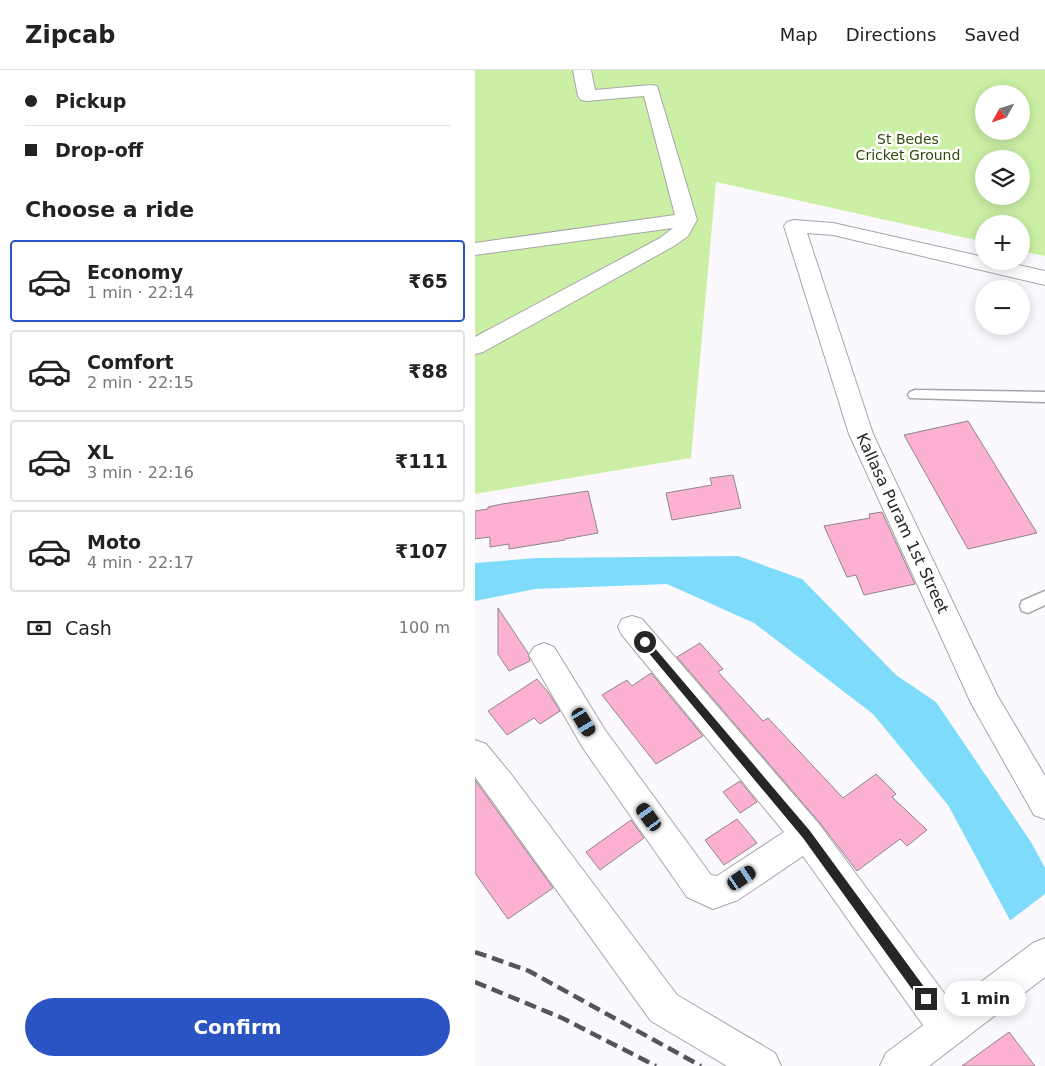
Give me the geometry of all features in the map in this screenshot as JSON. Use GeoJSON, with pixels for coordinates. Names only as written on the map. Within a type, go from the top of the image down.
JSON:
{"type":"FeatureCollection","features":[{"type":"Feature","properties":{"kind":"street"},"geometry":{"type":"LineString","coordinates":[[475,347],[667,242],[681,232],[687,220],[651,90],[587,96],[582,70]]}},
{"type":"Feature","properties":{"kind":"street"},"geometry":{"type":"LineString","coordinates":[[475,249],[687,220]]}},
{"type":"Feature","properties":{"kind":"street","name":"Kallasa Puram 1st Street"},"geometry":{"type":"LineString","coordinates":[[1045,278],[833,229],[794,226],[861,434],[985,703],[1045,805]]}},
{"type":"Feature","properties":{"kind":"street"},"geometry":{"type":"LineString","coordinates":[[632,627],[807,835],[947,1029]]}},
{"type":"Feature","properties":{"kind":"street"},"geometry":{"type":"LineString","coordinates":[[544,654],[594,740],[699,886],[713,893],[726,889],[807,835]]}},
{"type":"Feature","properties":{"kind":"street"},"geometry":{"type":"LineString","coordinates":[[475,754],[499,783],[664,1008],[762,1066]]}},
{"type":"Feature","properties":{"kind":"street"},"geometry":{"type":"LineString","coordinates":[[899,1066],[1045,955]]}},
{"type":"Feature","properties":{"kind":"lane"},"geometry":{"type":"LineString","coordinates":[[915,395],[1045,397]]}},
{"type":"Feature","properties":{"kind":"lane"},"geometry":{"type":"LineString","coordinates":[[1027,606],[1045,597]]}},
{"type":"Feature","properties":{"kind":"green space","name":"St Bedes Cricket Ground"},"geometry":{"type":"Polygon","coordinates":[[[475,70],[1045,70],[1045,256],[1030,253],[1030,215],[975,215],[975,240],[716,182],[691,458],[475,494],[475,70]]]}},
{"type":"Feature","properties":{"kind":"water"},"geometry":{"type":"Polygon","coordinates":[[[738,556],[802,579],[896,675],[936,702],[1031,842],[1045,868],[1045,985],[948,805],[873,714],[754,623],[667,584],[535,589],[475,601],[475,563],[537,558],[738,556]]]}},
{"type":"Feature","properties":{"kind":"pier"},"geometry":{"type":"Polygon","coordinates":[[[1045,894],[1045,987],[1008,922],[1045,894]]]}},
{"type":"Feature","properties":{"kind":"building"},"geometry":{"type":"Polygon","coordinates":[[[968,421],[1037,533],[968,549],[904,435],[968,421]]]}},
{"type":"Feature","properties":{"kind":"building"},"geometry":{"type":"Polygon","coordinates":[[[733,475],[741,508],[672,520],[666,493],[712,485],[710,478],[733,475]]]}},
{"type":"Feature","properties":{"kind":"building"},"geometry":{"type":"Polygon","coordinates":[[[588,491],[598,533],[509,549],[509,544],[490,547],[490,537],[475,539],[475,511],[502,504],[588,491]]]}},
{"type":"Feature","properties":{"kind":"building"},"geometry":{"type":"Polygon","coordinates":[[[882,512],[915,584],[864,595],[856,575],[847,577],[824,526],[870,518],[869,514],[882,512]]]}},
{"type":"Feature","properties":{"kind":"building"},"geometry":{"type":"Polygon","coordinates":[[[498,608],[528,653],[530,661],[509,671],[498,654],[498,608]]]}},
{"type":"Feature","properties":{"kind":"building"},"geometry":{"type":"Polygon","coordinates":[[[700,643],[723,669],[718,672],[763,721],[768,718],[843,798],[876,774],[896,794],[892,797],[927,830],[907,846],[900,839],[857,871],[820,823],[677,657],[700,643]]]}},
{"type":"Feature","properties":{"kind":"building"},"geometry":{"type":"Polygon","coordinates":[[[651,673],[703,736],[656,764],[602,695],[627,680],[632,686],[651,673]]]}},
{"type":"Feature","properties":{"kind":"building"},"geometry":{"type":"Polygon","coordinates":[[[537,679],[560,711],[540,724],[534,718],[507,735],[488,711],[537,679]]]}},
{"type":"Feature","properties":{"kind":"building"},"geometry":{"type":"Polygon","coordinates":[[[475,780],[553,888],[508,919],[475,873],[475,780]]]}},
{"type":"Feature","properties":{"kind":"building"},"geometry":{"type":"Polygon","coordinates":[[[740,781],[757,802],[740,813],[723,792],[740,781]]]}},
{"type":"Feature","properties":{"kind":"building"},"geometry":{"type":"Polygon","coordinates":[[[737,819],[757,843],[724,865],[705,840],[737,819]]]}},
{"type":"Feature","properties":{"kind":"building"},"geometry":{"type":"Polygon","coordinates":[[[631,820],[644,838],[600,870],[586,852],[631,820]]]}},
{"type":"Feature","properties":{"kind":"building"},"geometry":{"type":"Polygon","coordinates":[[[1009,1032],[1035,1066],[962,1066],[1009,1032]]]}},
{"type":"Feature","properties":{"kind":"railway"},"geometry":{"type":"LineString","coordinates":[[475,952],[529,971],[701,1066]]}},
{"type":"Feature","properties":{"kind":"railway"},"geometry":{"type":"LineString","coordinates":[[475,982],[562,1018],[656,1066]]}},
{"type":"Feature","properties":{"kind":"route"},"geometry":{"type":"LineString","coordinates":[[645,642],[807,835],[926,999]]}}]}
